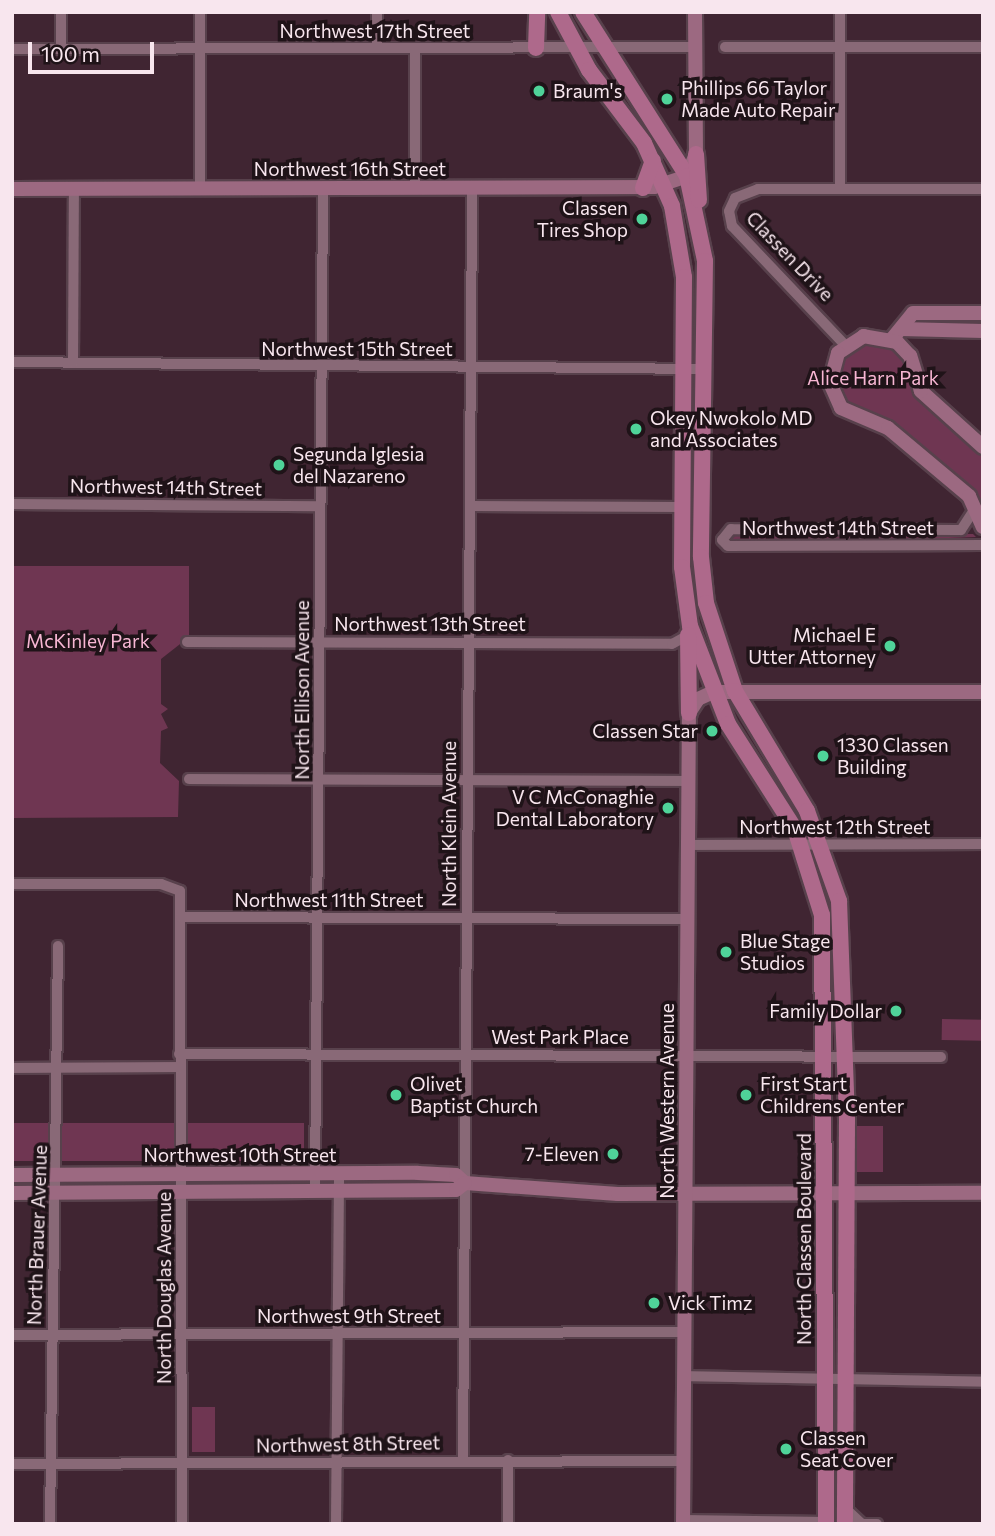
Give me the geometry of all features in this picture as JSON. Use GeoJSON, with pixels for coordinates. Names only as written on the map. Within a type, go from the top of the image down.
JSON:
{"type":"FeatureCollection","features":[{"type":"Feature","properties":{"kind":"main road"},"geometry":{"type":"LineString","coordinates":[[536,48],[537,12]]}},
{"type":"Feature","properties":{"kind":"main road","name":"North Classen Boulevard"},"geometry":{"type":"LineString","coordinates":[[558,12],[575,48],[653,161],[664,184],[681,245],[682,507],[689,631],[713,692],[801,845],[824,928],[825,1523]]}},
{"type":"Feature","properties":{"kind":"main road"},"geometry":{"type":"LineString","coordinates":[[583,12],[601,48],[661,127],[687,176],[698,220]]}},
{"type":"Feature","properties":{"kind":"main road"},"geometry":{"type":"LineString","coordinates":[[696,155],[698,220],[705,282],[701,507],[706,603],[735,691],[821,845],[843,933],[846,1192],[845,1524]]}},
{"type":"Feature","properties":{"kind":"main road"},"geometry":{"type":"LineString","coordinates":[[643,188],[653,161]]}},
{"type":"Feature","properties":{"kind":"main road"},"geometry":{"type":"LineString","coordinates":[[682,507],[701,507]]}},
{"type":"Feature","properties":{"kind":"main road"},"geometry":{"type":"LineString","coordinates":[[689,631],[689,713]]}},
{"type":"Feature","properties":{"kind":"street"},"geometry":{"type":"LineString","coordinates":[[61,12],[61,49]]}},
{"type":"Feature","properties":{"kind":"street"},"geometry":{"type":"LineString","coordinates":[[200,12],[200,188]]}},
{"type":"Feature","properties":{"kind":"street"},"geometry":{"type":"LineString","coordinates":[[377,12],[377,48]]}},
{"type":"Feature","properties":{"kind":"street"},"geometry":{"type":"LineString","coordinates":[[687,176],[696,155],[695,12]]}},
{"type":"Feature","properties":{"kind":"street"},"geometry":{"type":"LineString","coordinates":[[840,12],[840,189],[983,189]]}},
{"type":"Feature","properties":{"kind":"street","name":"Northwest 17th Street"},"geometry":{"type":"LineString","coordinates":[[12,49],[696,47]]}},
{"type":"Feature","properties":{"kind":"street"},"geometry":{"type":"LineString","coordinates":[[725,47],[983,47]]}},
{"type":"Feature","properties":{"kind":"street"},"geometry":{"type":"LineString","coordinates":[[415,48],[415,188]]}},
{"type":"Feature","properties":{"kind":"street","name":"Northwest 16th Street"},"geometry":{"type":"LineString","coordinates":[[12,189],[643,188],[687,176]]}},
{"type":"Feature","properties":{"kind":"street","name":"North Ellison Avenue"},"geometry":{"type":"LineString","coordinates":[[315,1191],[323,188]]}},
{"type":"Feature","properties":{"kind":"street","name":"North Klein Avenue"},"geometry":{"type":"LineString","coordinates":[[463,1461],[472,188]]}},
{"type":"Feature","properties":{"kind":"street"},"geometry":{"type":"LineString","coordinates":[[73,363],[74,189]]}},
{"type":"Feature","properties":{"kind":"street","name":"Classen Drive"},"geometry":{"type":"LineString","coordinates":[[840,189],[743,192],[729,206],[732,226],[845,345]]}},
{"type":"Feature","properties":{"kind":"street"},"geometry":{"type":"LineString","coordinates":[[896,334],[914,313],[983,313]]}},
{"type":"Feature","properties":{"kind":"street"},"geometry":{"type":"LineString","coordinates":[[983,331],[869,335],[845,345],[829,378],[841,408],[888,428],[974,506],[983,527]]}},
{"type":"Feature","properties":{"kind":"street"},"geometry":{"type":"LineString","coordinates":[[896,334],[910,356],[921,391],[983,447]]}},
{"type":"Feature","properties":{"kind":"street","name":"Northwest 15th Street"},"geometry":{"type":"LineString","coordinates":[[12,362],[321,368],[702,369]]}},
{"type":"Feature","properties":{"kind":"street","name":"Northwest 14th Street"},"geometry":{"type":"LineString","coordinates":[[12,504],[320,506]]}},
{"type":"Feature","properties":{"kind":"street"},"geometry":{"type":"LineString","coordinates":[[470,506],[682,507]]}},
{"type":"Feature","properties":{"kind":"street","name":"Northwest 14th Street"},"geometry":{"type":"LineString","coordinates":[[974,506],[971,521],[961,530],[727,529],[722,537],[728,547],[983,545]]}},
{"type":"Feature","properties":{"kind":"street"},"geometry":{"type":"LineString","coordinates":[[863,529],[863,545]]}},
{"type":"Feature","properties":{"kind":"street","name":"Northwest 13th Street"},"geometry":{"type":"LineString","coordinates":[[187,642],[672,644],[689,631]]}},
{"type":"Feature","properties":{"kind":"street"},"geometry":{"type":"LineString","coordinates":[[672,644],[687,656]]}},
{"type":"Feature","properties":{"kind":"street"},"geometry":{"type":"LineString","coordinates":[[689,713],[698,699],[713,692],[983,692]]}},
{"type":"Feature","properties":{"kind":"street","name":"North Western Avenue"},"geometry":{"type":"LineString","coordinates":[[683,1522],[689,713]]}},
{"type":"Feature","properties":{"kind":"street"},"geometry":{"type":"LineString","coordinates":[[189,779],[689,781]]}},
{"type":"Feature","properties":{"kind":"street","name":"Northwest 12th Street"},"geometry":{"type":"LineString","coordinates":[[688,845],[983,845]]}},
{"type":"Feature","properties":{"kind":"street","name":"North Douglas Avenue"},"geometry":{"type":"LineString","coordinates":[[12,884],[177,886],[181,917],[177,1067],[182,1192],[182,1524]]}},
{"type":"Feature","properties":{"kind":"street","name":"Northwest 11th Street"},"geometry":{"type":"LineString","coordinates":[[181,917],[688,919]]}},
{"type":"Feature","properties":{"kind":"street","name":"North Brauer Avenue"},"geometry":{"type":"LineString","coordinates":[[50,1524],[58,946]]}},
{"type":"Feature","properties":{"kind":"street","name":"West Park Place"},"geometry":{"type":"LineString","coordinates":[[179,1054],[942,1057]]}},
{"type":"Feature","properties":{"kind":"street"},"geometry":{"type":"LineString","coordinates":[[12,1068],[177,1067]]}},
{"type":"Feature","properties":{"kind":"street"},"geometry":{"type":"LineString","coordinates":[[337,1524],[339,1174]]}},
{"type":"Feature","properties":{"kind":"street","name":"Northwest 10th Street"},"geometry":{"type":"LineString","coordinates":[[12,1175],[456,1175],[465,1183],[686,1194],[983,1193]]}},
{"type":"Feature","properties":{"kind":"street","name":"Northwest 10th Street"},"geometry":{"type":"LineString","coordinates":[[12,1193],[456,1190],[465,1183]]}},
{"type":"Feature","properties":{"kind":"street","name":"Northwest 9th Street"},"geometry":{"type":"LineString","coordinates":[[12,1335],[685,1332]]}},
{"type":"Feature","properties":{"kind":"street"},"geometry":{"type":"LineString","coordinates":[[684,1376],[983,1382]]}},
{"type":"Feature","properties":{"kind":"street"},"geometry":{"type":"LineString","coordinates":[[508,1460],[508,1524]]}},
{"type":"Feature","properties":{"kind":"street","name":"Northwest 8th Street"},"geometry":{"type":"LineString","coordinates":[[12,1464],[684,1461]]}},
{"type":"Feature","properties":{"kind":"street"},"geometry":{"type":"LineString","coordinates":[[845,1505],[860,1523],[877,1524]]}},
{"type":"Feature","properties":{"kind":"street"},"geometry":{"type":"LineString","coordinates":[[683,1522],[825,1523]]}},
{"type":"Feature","properties":{"kind":"green space","name":"Alice Harn Park"},"geometry":{"type":"Polygon","coordinates":[[[857,343],[887,343],[903,354],[916,394],[983,452],[983,518],[978,504],[843,403],[834,372],[857,343]]]}},
{"type":"Feature","properties":{"kind":"green space"},"geometry":{"type":"Polygon","coordinates":[[[855,534],[855,541],[728,540],[730,535],[855,534]]]}},
{"type":"Feature","properties":{"kind":"green space"},"geometry":{"type":"Polygon","coordinates":[[[870,534],[973,534],[976,537],[869,541],[870,534]]]}},
{"type":"Feature","properties":{"kind":"green space","name":"McKinley Park"},"geometry":{"type":"Polygon","coordinates":[[[12,566],[189,566],[189,637],[161,659],[161,704],[168,709],[161,714],[168,728],[161,731],[160,763],[179,781],[178,817],[12,818],[12,566]]]}},
{"type":"Feature","properties":{"kind":"green space"},"geometry":{"type":"Polygon","coordinates":[[[942,1019],[983,1020],[983,1041],[942,1040],[942,1019]]]}},
{"type":"Feature","properties":{"kind":"green space"},"geometry":{"type":"Polygon","coordinates":[[[12,1123],[304,1123],[304,1161],[12,1161],[12,1123]]]}},
{"type":"Feature","properties":{"kind":"green space"},"geometry":{"type":"Polygon","coordinates":[[[854,1126],[883,1126],[883,1172],[854,1172],[854,1126]]]}},
{"type":"Feature","properties":{"kind":"green space"},"geometry":{"type":"Polygon","coordinates":[[[192,1407],[215,1407],[215,1452],[192,1452],[192,1407]]]}},
{"type":"Feature","properties":{"kind":"place","name":"Braum's"},"geometry":{"type":"Point","coordinates":[539,91]}},
{"type":"Feature","properties":{"kind":"place","name":"Phillips 66 Taylor Made Auto Repair"},"geometry":{"type":"Point","coordinates":[667,99]}},
{"type":"Feature","properties":{"kind":"place","name":"Classen Tires Shop"},"geometry":{"type":"Point","coordinates":[642,219]}},
{"type":"Feature","properties":{"kind":"place","name":"Okey Nwokolo MD and Associates"},"geometry":{"type":"Point","coordinates":[636,429]}},
{"type":"Feature","properties":{"kind":"place","name":"Segunda Iglesia del Nazareno"},"geometry":{"type":"Point","coordinates":[279,465]}},
{"type":"Feature","properties":{"kind":"place","name":"Michael E Utter Attorney"},"geometry":{"type":"Point","coordinates":[890,646]}},
{"type":"Feature","properties":{"kind":"place","name":"Classen Star"},"geometry":{"type":"Point","coordinates":[712,731]}},
{"type":"Feature","properties":{"kind":"place","name":"1330 Classen Building"},"geometry":{"type":"Point","coordinates":[823,756]}},
{"type":"Feature","properties":{"kind":"place","name":"V C McConaghie Dental Laboratory"},"geometry":{"type":"Point","coordinates":[668,808]}},
{"type":"Feature","properties":{"kind":"place","name":"Blue Stage Studios"},"geometry":{"type":"Point","coordinates":[726,952]}},
{"type":"Feature","properties":{"kind":"place","name":"Family Dollar"},"geometry":{"type":"Point","coordinates":[896,1011]}},
{"type":"Feature","properties":{"kind":"place","name":"Olivet Baptist Church"},"geometry":{"type":"Point","coordinates":[396,1095]}},
{"type":"Feature","properties":{"kind":"place","name":"First Start Childrens Center"},"geometry":{"type":"Point","coordinates":[746,1095]}},
{"type":"Feature","properties":{"kind":"place","name":"7-Eleven"},"geometry":{"type":"Point","coordinates":[613,1154]}},
{"type":"Feature","properties":{"kind":"place","name":"Vick Timz"},"geometry":{"type":"Point","coordinates":[654,1303]}},
{"type":"Feature","properties":{"kind":"place","name":"Classen Seat Cover"},"geometry":{"type":"Point","coordinates":[786,1449]}}]}
